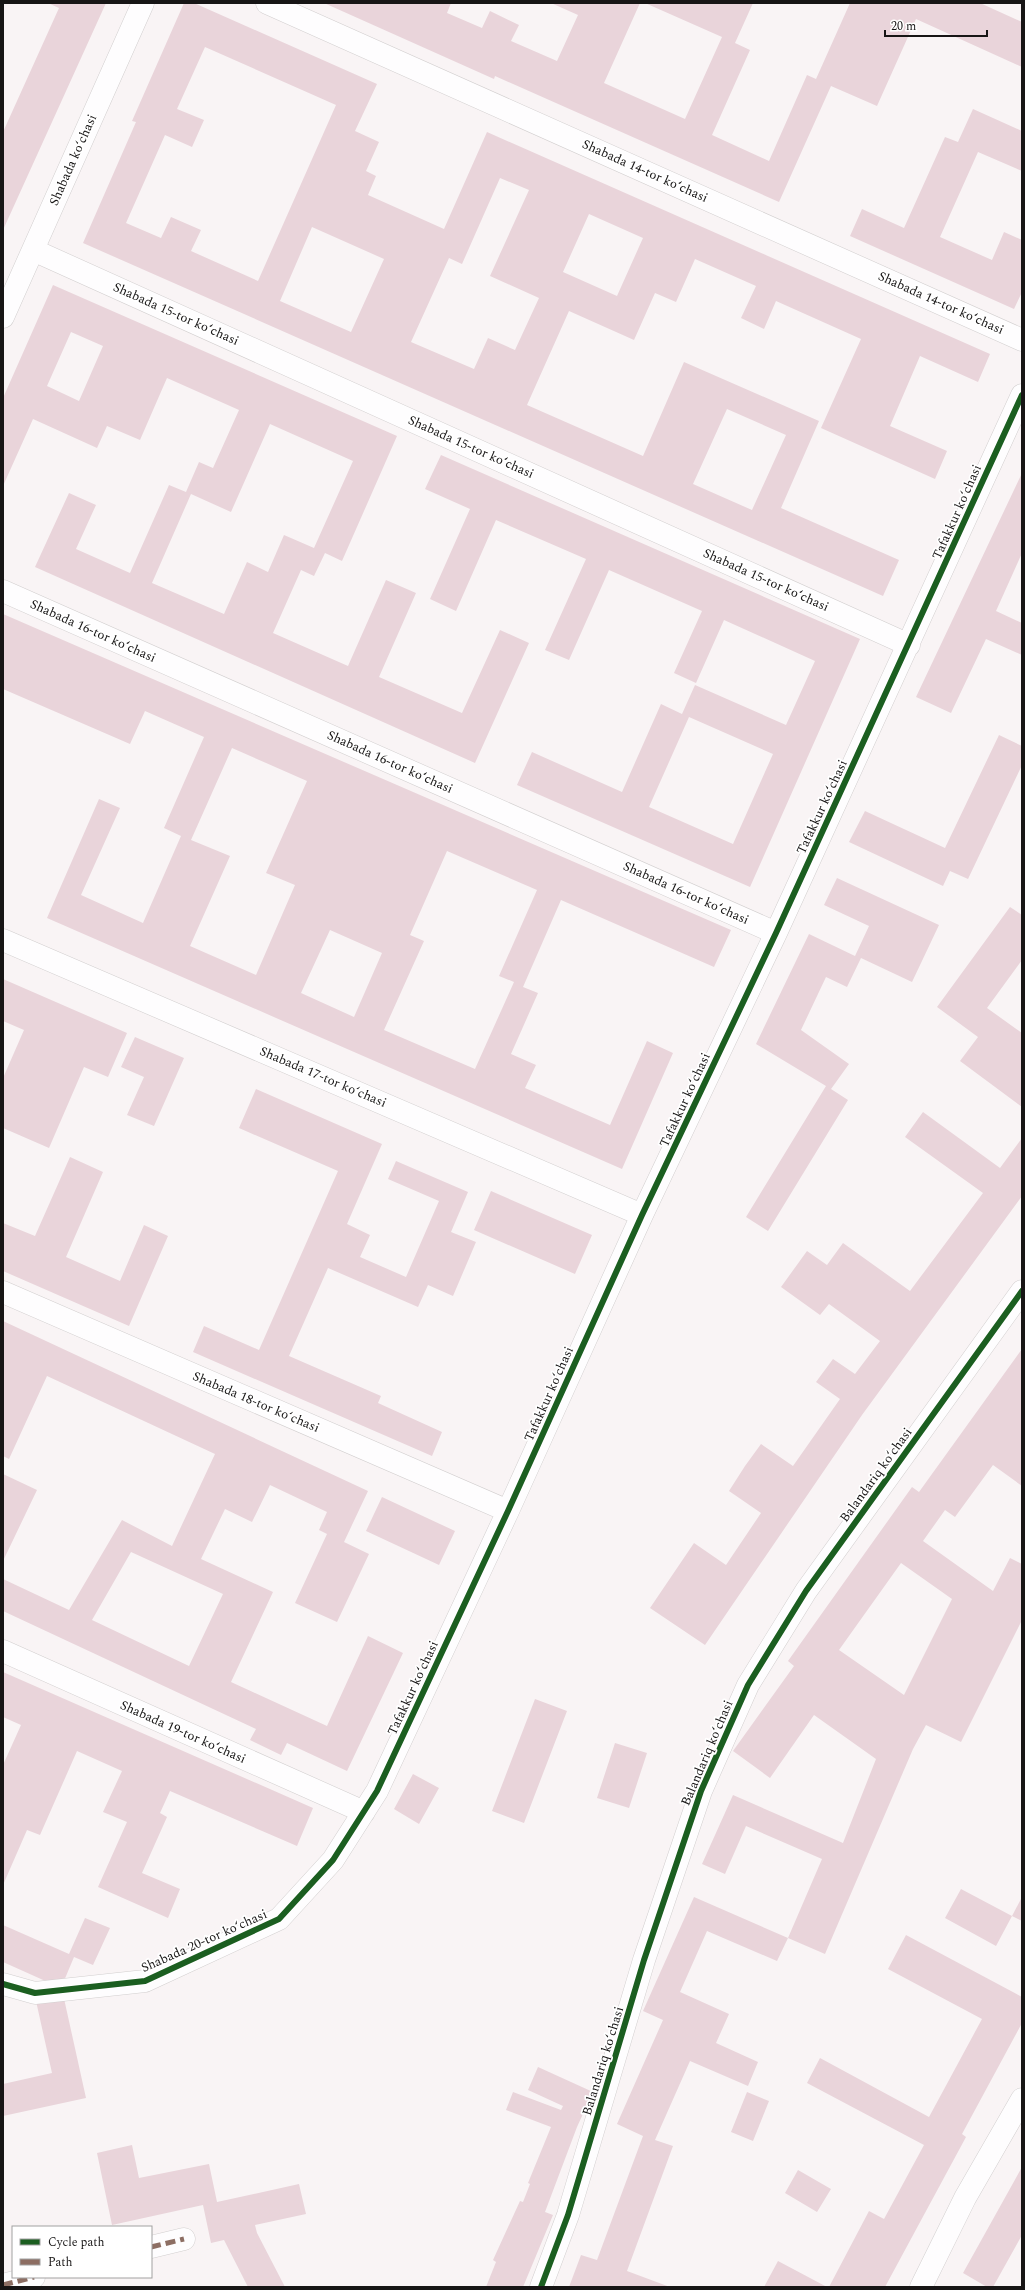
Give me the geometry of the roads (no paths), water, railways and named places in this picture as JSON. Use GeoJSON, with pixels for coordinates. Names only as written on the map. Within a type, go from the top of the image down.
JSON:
{"type":"FeatureCollection","features":[{"type":"Feature","properties":{"kind":"street","name":"Shabada koʻchasi"},"geometry":{"type":"LineString","coordinates":[[3,317],[143,3]]}},
{"type":"Feature","properties":{"kind":"street","name":"Shabada 14-tor koʻchasi"},"geometry":{"type":"LineString","coordinates":[[268,3],[1022,340]]}},
{"type":"Feature","properties":{"kind":"street","name":"Shabada 15-tor koʻchasi"},"geometry":{"type":"LineString","coordinates":[[33,250],[909,644]]}},
{"type":"Feature","properties":{"kind":"street","name":"Tafakkur koʻchasi"},"geometry":{"type":"LineString","coordinates":[[364,1812],[377,1790],[508,1511],[642,1214],[776,933],[1022,395]]}},
{"type":"Feature","properties":{"kind":"street","name":"Shabada 16-tor koʻchasi"},"geometry":{"type":"LineString","coordinates":[[3,591],[776,933]]}},
{"type":"Feature","properties":{"kind":"street","name":"Shabada 17-tor koʻchasi"},"geometry":{"type":"LineString","coordinates":[[3,940],[642,1214]]}},
{"type":"Feature","properties":{"kind":"street","name":"Balandariq koʻchasi"},"geometry":{"type":"LineString","coordinates":[[541,2287],[568,2216],[644,1960],[701,1791],[748,1685],[806,1591],[1022,1291]]}},
{"type":"Feature","properties":{"kind":"street","name":"Shabada 18-tor koʻchasi"},"geometry":{"type":"LineString","coordinates":[[3,1292],[508,1511]]}},
{"type":"Feature","properties":{"kind":"street","name":"Shabada 19-tor koʻchasi"},"geometry":{"type":"LineString","coordinates":[[3,1651],[364,1812]]}},
{"type":"Feature","properties":{"kind":"street","name":"Shabada 20-tor koʻchasi"},"geometry":{"type":"LineString","coordinates":[[3,1984],[35,1993],[145,1981],[279,1919],[333,1860],[364,1812]]}},
{"type":"Feature","properties":{"kind":"street"},"geometry":{"type":"LineString","coordinates":[[921,2287],[965,2198],[1022,2099]]}},
{"type":"Feature","properties":{"kind":"street"},"geometry":{"type":"LineString","coordinates":[[152,2247],[184,2239]]}},
{"type":"Feature","properties":{"kind":"street"},"geometry":{"type":"LineString","coordinates":[[3,2285],[30,2278]]}}]}
